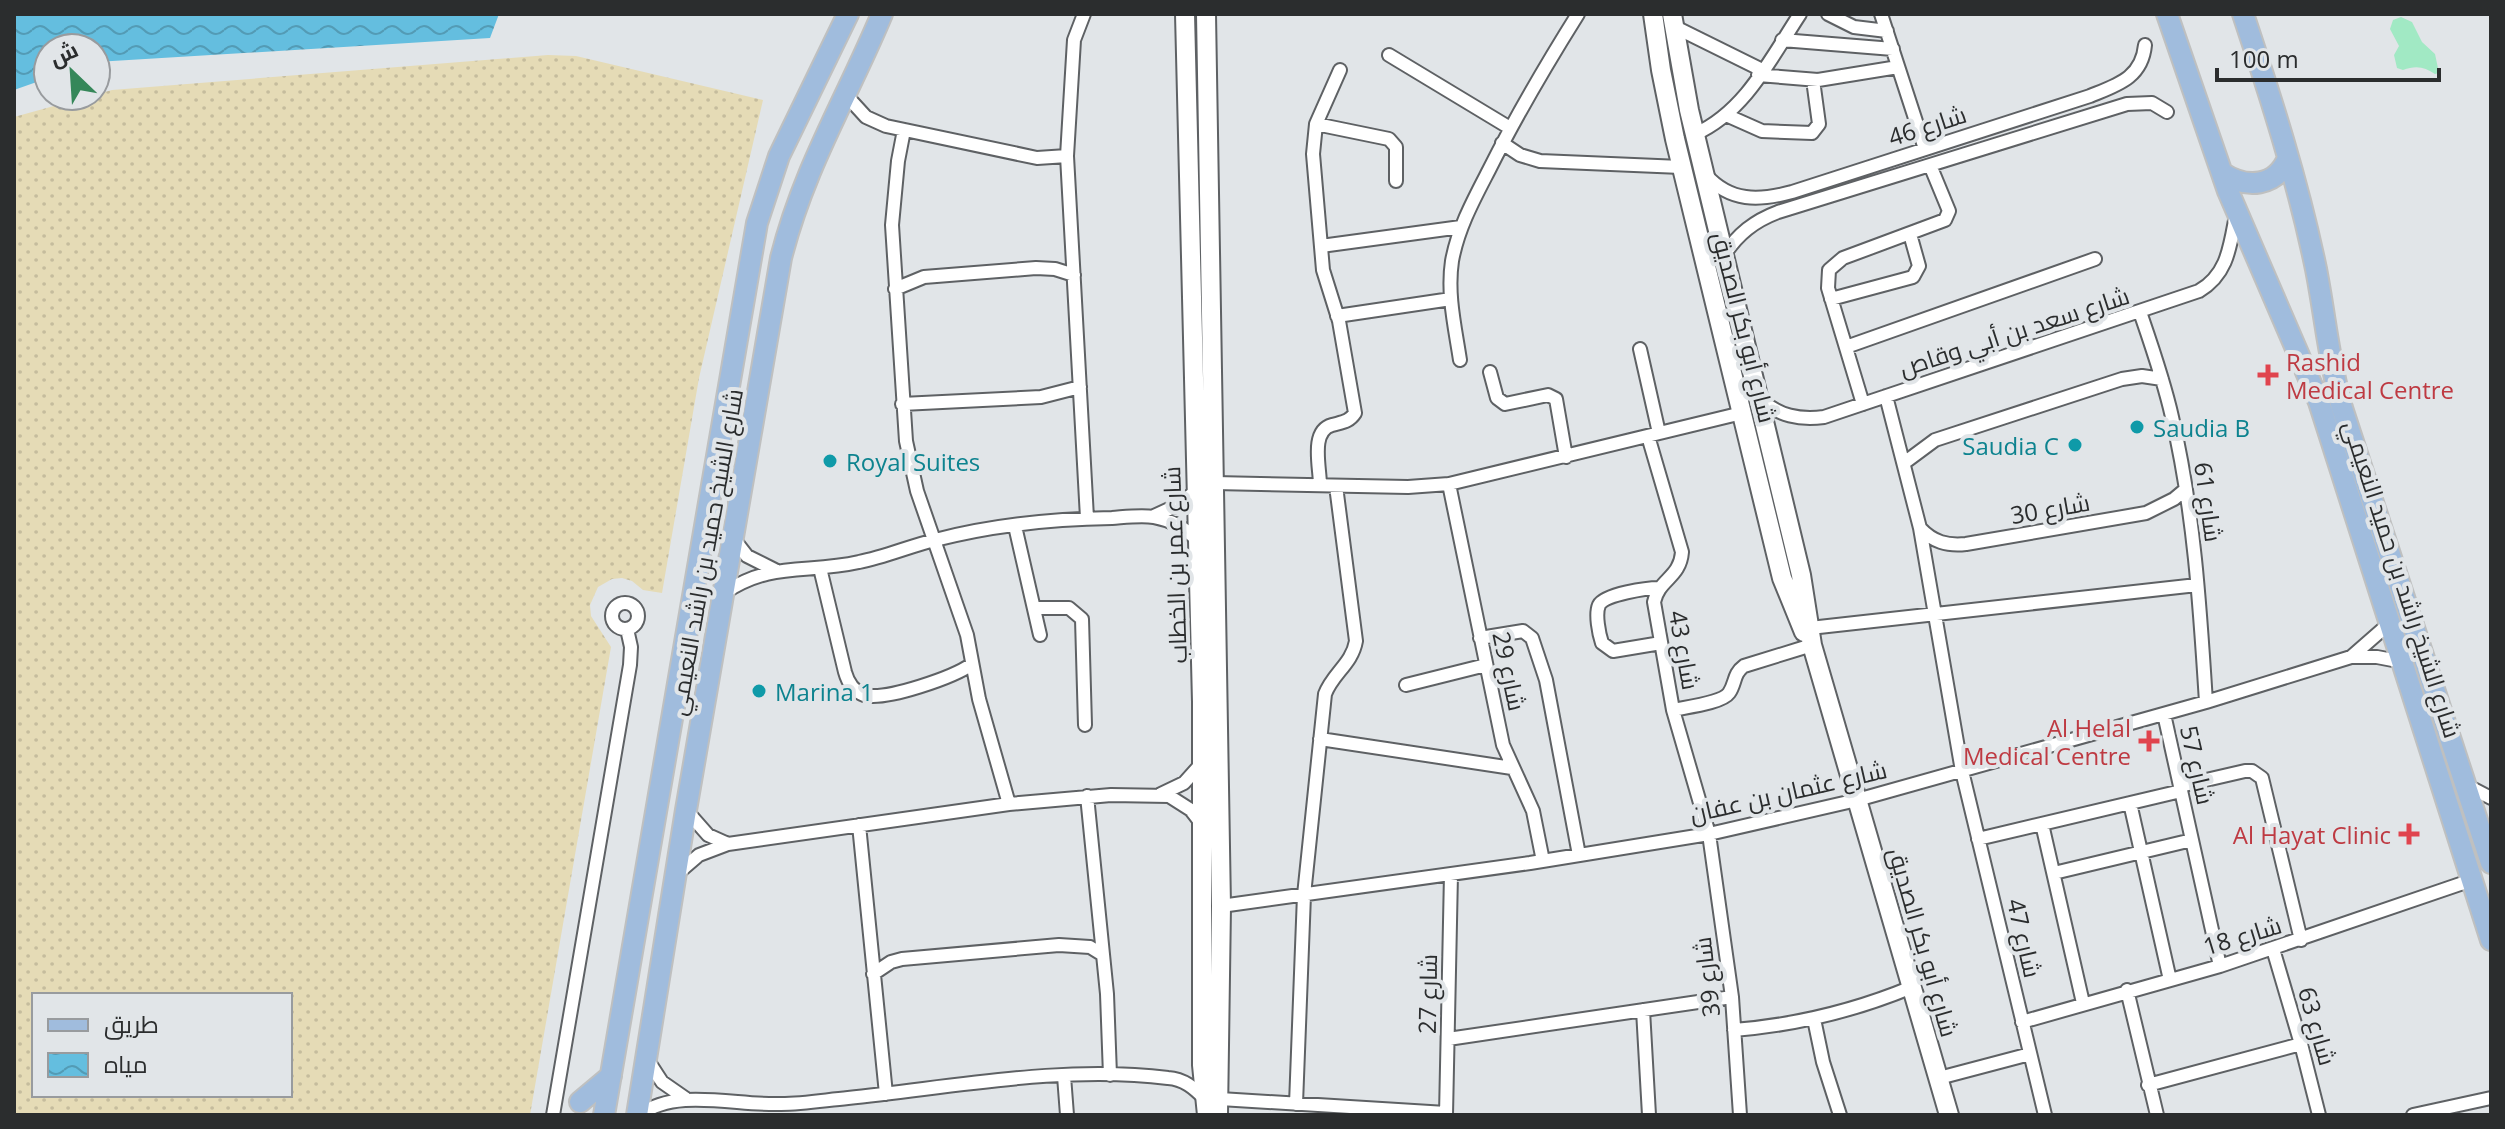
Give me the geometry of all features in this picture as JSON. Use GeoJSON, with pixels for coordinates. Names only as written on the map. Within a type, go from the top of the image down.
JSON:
{"type":"FeatureCollection","features":[{"type":"Feature","properties":{"kind":"main road","name":"شارع الشيخ حميد بن راشد النعيمي"},"geometry":{"type":"LineString","coordinates":[[604,1115],[757,223],[779,156],[848,14]]}},
{"type":"Feature","properties":{"kind":"main road","name":"شارع الشيخ حميد بن راشد النعيمي"},"geometry":{"type":"LineString","coordinates":[[638,1115],[686,810],[784,247],[804,184],[882,14]]}},
{"type":"Feature","properties":{"kind":"main road","name":"شارع الشيخ راشد بن حميد النعيمي"},"geometry":{"type":"LineString","coordinates":[[2167,14],[2237,212],[2310,379],[2391,622],[2491,940]]}},
{"type":"Feature","properties":{"kind":"main road","name":"شارع الشيخ راشد بن حميد النعيمي"},"geometry":{"type":"LineString","coordinates":[[2243,14],[2288,158],[2316,269],[2340,398],[2489,847]]}},
{"type":"Feature","properties":{"kind":"main road"},"geometry":{"type":"LineString","coordinates":[[2222,173],[2243,184],[2255,184],[2277,176],[2288,158]]}},
{"type":"Feature","properties":{"kind":"main road"},"geometry":{"type":"LineString","coordinates":[[580,1102],[611,1076]]}},
{"type":"Feature","properties":{"kind":"street"},"geometry":{"type":"LineString","coordinates":[[1084,14],[1074,40],[1067,156],[1087,518]]}},
{"type":"Feature","properties":{"kind":"street","name":"شارع عمر بن الخطاب"},"geometry":{"type":"LineString","coordinates":[[1185,14],[1197,540],[1221,906],[1202,1065],[1212,1107]]}},
{"type":"Feature","properties":{"kind":"street","name":"شارع عمر بن الخطاب"},"geometry":{"type":"LineString","coordinates":[[1206,14],[1215,483],[1210,702],[1202,763],[1202,824],[1211,1005],[1212,1107]]}},
{"type":"Feature","properties":{"kind":"street"},"geometry":{"type":"LineString","coordinates":[[1460,360],[1451,299],[1452,263],[1461,227],[1510,128],[1578,14]]}},
{"type":"Feature","properties":{"kind":"street","name":"شارع أبو بكر الصديق"},"geometry":{"type":"LineString","coordinates":[[1653,14],[1681,167],[1742,413],[1761,452]]}},
{"type":"Feature","properties":{"kind":"street"},"geometry":{"type":"LineString","coordinates":[[1695,134],[1726,115],[1743,98],[1800,14]]}},
{"type":"Feature","properties":{"kind":"street"},"geometry":{"type":"LineString","coordinates":[[1828,14],[1854,27],[1887,31]]}},
{"type":"Feature","properties":{"kind":"street"},"geometry":{"type":"LineString","coordinates":[[1881,14],[1925,149]]}},
{"type":"Feature","properties":{"kind":"street"},"geometry":{"type":"LineString","coordinates":[[1673,20],[1760,72],[1813,80],[1898,67]]}},
{"type":"Feature","properties":{"kind":"street","name":"شارع أبو بكر الصديق"},"geometry":{"type":"LineString","coordinates":[[1673,20],[1695,134],[1758,398],[1761,452],[1782,578],[1795,613],[1811,636],[1949,1115]]}},
{"type":"Feature","properties":{"kind":"street"},"geometry":{"type":"LineString","coordinates":[[1782,40],[1893,49]]}},
{"type":"Feature","properties":{"kind":"street","name":"شارع 46"},"geometry":{"type":"LineString","coordinates":[[1704,173],[1723,190],[1747,199],[1792,192],[2090,96],[2130,78],[2141,63],[2145,45]]}},
{"type":"Feature","properties":{"kind":"street"},"geometry":{"type":"LineString","coordinates":[[1389,55],[1510,128]]}},
{"type":"Feature","properties":{"kind":"street"},"geometry":{"type":"LineString","coordinates":[[1320,485],[1319,435],[1325,427],[1349,421],[1355,413],[1337,316],[1324,277],[1313,154],[1316,124],[1340,70]]}},
{"type":"Feature","properties":{"kind":"street"},"geometry":{"type":"LineString","coordinates":[[1726,115],[1762,131],[1812,133],[1819,124],[1813,80]]}},
{"type":"Feature","properties":{"kind":"street"},"geometry":{"type":"LineString","coordinates":[[844,93],[866,117],[904,130],[1037,158],[1067,156]]}},
{"type":"Feature","properties":{"kind":"street"},"geometry":{"type":"LineString","coordinates":[[2090,96],[2099,103],[2095,114]]}},
{"type":"Feature","properties":{"kind":"street","name":"شارع 46"},"geometry":{"type":"LineString","coordinates":[[1724,255],[1752,224],[1796,207],[2135,102],[2152,103],[2167,112]]}},
{"type":"Feature","properties":{"kind":"street"},"geometry":{"type":"LineString","coordinates":[[1316,124],[1389,139],[1396,147],[1396,181]]}},
{"type":"Feature","properties":{"kind":"street"},"geometry":{"type":"LineString","coordinates":[[904,130],[892,225],[902,404],[911,466],[967,635],[979,699],[1009,804]]}},
{"type":"Feature","properties":{"kind":"street"},"geometry":{"type":"LineString","coordinates":[[1502,143],[1520,155],[1540,161],[1681,167]]}},
{"type":"Feature","properties":{"kind":"street"},"geometry":{"type":"LineString","coordinates":[[1863,404],[1827,279],[1835,263],[1941,222],[1948,215],[1948,206],[1930,165]]}},
{"type":"Feature","properties":{"kind":"street"},"geometry":{"type":"LineString","coordinates":[[1792,192],[1787,199],[1796,207]]}},
{"type":"Feature","properties":{"kind":"street","name":"شارع سعد بن أبي وقاص"},"geometry":{"type":"LineString","coordinates":[[1758,398],[1769,407],[1795,418],[1824,417],[2199,291],[2217,278],[2227,258],[2237,212]]}},
{"type":"Feature","properties":{"kind":"street"},"geometry":{"type":"LineString","coordinates":[[1321,246],[1461,227]]}},
{"type":"Feature","properties":{"kind":"street"},"geometry":{"type":"LineString","coordinates":[[1831,299],[1913,277],[1919,266],[1910,234]]}},
{"type":"Feature","properties":{"kind":"street"},"geometry":{"type":"LineString","coordinates":[[1846,347],[2095,259]]}},
{"type":"Feature","properties":{"kind":"street"},"geometry":{"type":"LineString","coordinates":[[895,289],[924,277],[1022,269],[1046,268],[1074,275]]}},
{"type":"Feature","properties":{"kind":"street"},"geometry":{"type":"LineString","coordinates":[[1337,316],[1451,299]]}},
{"type":"Feature","properties":{"kind":"street","name":"شارع 61"},"geometry":{"type":"LineString","coordinates":[[2140,312],[2162,379],[2186,489],[2206,702]]}},
{"type":"Feature","properties":{"kind":"street","name":"شارع 43"},"geometry":{"type":"LineString","coordinates":[[1640,349],[1653,435],[1682,552],[1677,571],[1659,588],[1654,602],[1673,710],[1709,834]]}},
{"type":"Feature","properties":{"kind":"street"},"geometry":{"type":"LineString","coordinates":[[1490,372],[1497,398],[1505,404],[1548,395],[1556,399],[1566,457]]}},
{"type":"Feature","properties":{"kind":"street"},"geometry":{"type":"LineString","coordinates":[[1904,463],[1935,440],[2122,379],[2142,376],[2162,379]]}},
{"type":"Feature","properties":{"kind":"street"},"geometry":{"type":"LineString","coordinates":[[902,404],[1041,397],[1080,387]]}},
{"type":"Feature","properties":{"kind":"street","name":"شارع 47"},"geometry":{"type":"LineString","coordinates":[[1886,396],[1920,528],[1962,771],[2045,1115]]}},
{"type":"Feature","properties":{"kind":"street"},"geometry":{"type":"LineString","coordinates":[[1215,483],[1408,487],[1449,484],[1742,413]]}},
{"type":"Feature","properties":{"kind":"street","name":"شارع 29"},"geometry":{"type":"LineString","coordinates":[[1449,484],[1503,745],[1533,811],[1543,861]]}},
{"type":"Feature","properties":{"kind":"street"},"geometry":{"type":"LineString","coordinates":[[1296,1104],[1304,895],[1325,694],[1334,678],[1347,665],[1356,641],[1336,486]]}},
{"type":"Feature","properties":{"kind":"street","name":"شارع 30"},"geometry":{"type":"LineString","coordinates":[[1920,528],[1935,541],[1966,544],[2146,513],[2174,499],[2186,489]]}},
{"type":"Feature","properties":{"kind":"street"},"geometry":{"type":"LineString","coordinates":[[1151,517],[1171,509],[1196,491]]}},
{"type":"Feature","properties":{"kind":"street"},"geometry":{"type":"LineString","coordinates":[[724,593],[748,579],[775,570],[860,562],[934,540],[1015,526],[1087,518],[1151,517],[1174,523],[1197,540]]}},
{"type":"Feature","properties":{"kind":"street"},"geometry":{"type":"LineString","coordinates":[[1015,526],[1040,635]]}},
{"type":"Feature","properties":{"kind":"street"},"geometry":{"type":"LineString","coordinates":[[733,538],[755,562],[775,570]]}},
{"type":"Feature","properties":{"kind":"street"},"geometry":{"type":"LineString","coordinates":[[820,568],[845,672],[853,688],[860,693],[878,696],[938,681],[972,664]]}},
{"type":"Feature","properties":{"kind":"street"},"geometry":{"type":"LineString","coordinates":[[1673,710],[1723,698],[1730,691],[1737,671],[1744,666],[1811,636],[1934,613],[2197,585]]}},
{"type":"Feature","properties":{"kind":"street"},"geometry":{"type":"LineString","coordinates":[[1659,588],[1642,589],[1606,599],[1598,613],[1602,643],[1613,651],[1661,643]]}},
{"type":"Feature","properties":{"kind":"street"},"geometry":{"type":"LineString","coordinates":[[1035,608],[1069,608],[1082,619],[1085,725]]}},
{"type":"Feature","properties":{"kind":"street","name":"شارع عثمان بن عفان"},"geometry":{"type":"LineString","coordinates":[[2351,657],[2391,622]]}},
{"type":"Feature","properties":{"kind":"street"},"geometry":{"type":"LineString","coordinates":[[553,1115],[630,665],[631,647],[627,629]]}},
{"type":"Feature","properties":{"kind":"street"},"geometry":{"type":"LineString","coordinates":[[1480,638],[1518,631],[1532,638],[1550,698],[1579,855]]}},
{"type":"Feature","properties":{"kind":"street","name":"شارع عثمان بن عفان"},"geometry":{"type":"LineString","coordinates":[[1221,906],[1543,861],[1709,834],[1857,800],[2206,702],[2351,657],[2377,657],[2403,662]]}},
{"type":"Feature","properties":{"kind":"street"},"geometry":{"type":"LineString","coordinates":[[1406,685],[1486,665]]}},
{"type":"Feature","properties":{"kind":"street","name":"شارع 57"},"geometry":{"type":"LineString","coordinates":[[2164,714],[2220,966]]}},
{"type":"Feature","properties":{"kind":"street"},"geometry":{"type":"LineString","coordinates":[[1320,739],[1512,768]]}},
{"type":"Feature","properties":{"kind":"street"},"geometry":{"type":"LineString","coordinates":[[676,875],[699,855],[728,844],[1009,804],[1087,796],[1160,794],[1184,783],[1202,763]]}},
{"type":"Feature","properties":{"kind":"street"},"geometry":{"type":"LineString","coordinates":[[1978,839],[2130,803],[2245,771],[2258,773],[2262,778],[2301,940]]}},
{"type":"Feature","properties":{"kind":"street"},"geometry":{"type":"LineString","coordinates":[[2466,785],[2491,798]]}},
{"type":"Feature","properties":{"kind":"street"},"geometry":{"type":"LineString","coordinates":[[1160,794],[1184,804],[1202,824]]}},
{"type":"Feature","properties":{"kind":"street"},"geometry":{"type":"LineString","coordinates":[[1087,796],[1103,955],[1110,1075]]}},
{"type":"Feature","properties":{"kind":"street"},"geometry":{"type":"LineString","coordinates":[[2130,803],[2170,980]]}},
{"type":"Feature","properties":{"kind":"street"},"geometry":{"type":"LineString","coordinates":[[686,810],[699,828],[728,844]]}},
{"type":"Feature","properties":{"kind":"street"},"geometry":{"type":"LineString","coordinates":[[2042,824],[2083,1003]]}},
{"type":"Feature","properties":{"kind":"street"},"geometry":{"type":"LineString","coordinates":[[859,825],[886,1094]]}},
{"type":"Feature","properties":{"kind":"street","name":"شارع 39"},"geometry":{"type":"LineString","coordinates":[[1709,834],[1732,997],[1740,1115]]}},
{"type":"Feature","properties":{"kind":"street"},"geometry":{"type":"LineString","coordinates":[[2054,873],[2192,840]]}},
{"type":"Feature","properties":{"kind":"street","name":"شارع 27"},"geometry":{"type":"LineString","coordinates":[[1446,1114],[1451,874]]}},
{"type":"Feature","properties":{"kind":"street","name":"شارع 18"},"geometry":{"type":"LineString","coordinates":[[2022,1022],[2220,966],[2472,880]]}},
{"type":"Feature","properties":{"kind":"street"},"geometry":{"type":"LineString","coordinates":[[873,974],[902,959],[1059,945],[1090,947],[1103,955]]}},
{"type":"Feature","properties":{"kind":"street","name":"شارع 63"},"geometry":{"type":"LineString","coordinates":[[2273,949],[2319,1115]]}},
{"type":"Feature","properties":{"kind":"street"},"geometry":{"type":"LineString","coordinates":[[1734,1030],[1814,1019],[1864,1006],[1912,987]]}},
{"type":"Feature","properties":{"kind":"street"},"geometry":{"type":"LineString","coordinates":[[2127,990],[2157,1115]]}},
{"type":"Feature","properties":{"kind":"street"},"geometry":{"type":"LineString","coordinates":[[1448,1039],[1732,997]]}},
{"type":"Feature","properties":{"kind":"street"},"geometry":{"type":"LineString","coordinates":[[1643,1010],[1649,1115]]}},
{"type":"Feature","properties":{"kind":"street"},"geometry":{"type":"LineString","coordinates":[[1814,1019],[1823,1062],[1840,1115]]}},
{"type":"Feature","properties":{"kind":"street"},"geometry":{"type":"LineString","coordinates":[[2148,1085],[2301,1044]]}},
{"type":"Feature","properties":{"kind":"street"},"geometry":{"type":"LineString","coordinates":[[1939,1078],[2030,1054]]}},
{"type":"Feature","properties":{"kind":"street"},"geometry":{"type":"LineString","coordinates":[[646,1058],[662,1082],[685,1098]]}},
{"type":"Feature","properties":{"kind":"street"},"geometry":{"type":"LineString","coordinates":[[1172,1078],[1202,1065]]}},
{"type":"Feature","properties":{"kind":"street"},"geometry":{"type":"LineString","coordinates":[[638,1115],[664,1102],[685,1098],[784,1110],[1009,1078],[1110,1075],[1172,1078],[1190,1085],[1212,1107],[1296,1104],[1446,1114]]}},
{"type":"Feature","properties":{"kind":"street"},"geometry":{"type":"LineString","coordinates":[[1064,1076],[1067,1115]]}},
{"type":"Feature","properties":{"kind":"street"},"geometry":{"type":"LineString","coordinates":[[2413,1115],[2491,1098]]}},
{"type":"Feature","properties":{"kind":"green space"},"geometry":{"type":"Polygon","coordinates":[[[2401,17],[2412,22],[2422,42],[2435,54],[2439,73],[2420,68],[2397,68],[2394,55],[2399,46],[2390,29],[2393,20],[2401,17]]]}},
{"type":"Feature","properties":{"kind":"sand"},"geometry":{"type":"Polygon","coordinates":[[[548,55],[576,56],[763,100],[699,378],[662,593],[643,590],[622,578],[612,579],[598,587],[590,605],[591,616],[611,647],[530,1115],[14,1115],[14,117],[32,112],[112,112],[112,90],[548,55]]]}},
{"type":"Feature","properties":{"kind":"water"},"geometry":{"type":"Polygon","coordinates":[[[14,14],[499,14],[490,38],[112,61],[112,32],[32,32],[32,84],[14,90],[14,14]]]}},
{"type":"Feature","properties":{"kind":"place","name":"Rashid Medical Centre"},"geometry":{"type":"Point","coordinates":[2268,375]}},
{"type":"Feature","properties":{"kind":"place","name":"Saudia B"},"geometry":{"type":"Point","coordinates":[2137,427]}},
{"type":"Feature","properties":{"kind":"place","name":"Saudia C"},"geometry":{"type":"Point","coordinates":[2075,445]}},
{"type":"Feature","properties":{"kind":"place","name":"Royal Suites"},"geometry":{"type":"Point","coordinates":[830,461]}},
{"type":"Feature","properties":{"kind":"place","name":"Marina 1"},"geometry":{"type":"Point","coordinates":[759,691]}},
{"type":"Feature","properties":{"kind":"place","name":"Al Helal Medical Centre"},"geometry":{"type":"Point","coordinates":[2149,741]}},
{"type":"Feature","properties":{"kind":"place","name":"Al Hayat Clinic"},"geometry":{"type":"Point","coordinates":[2409,834]}}]}
